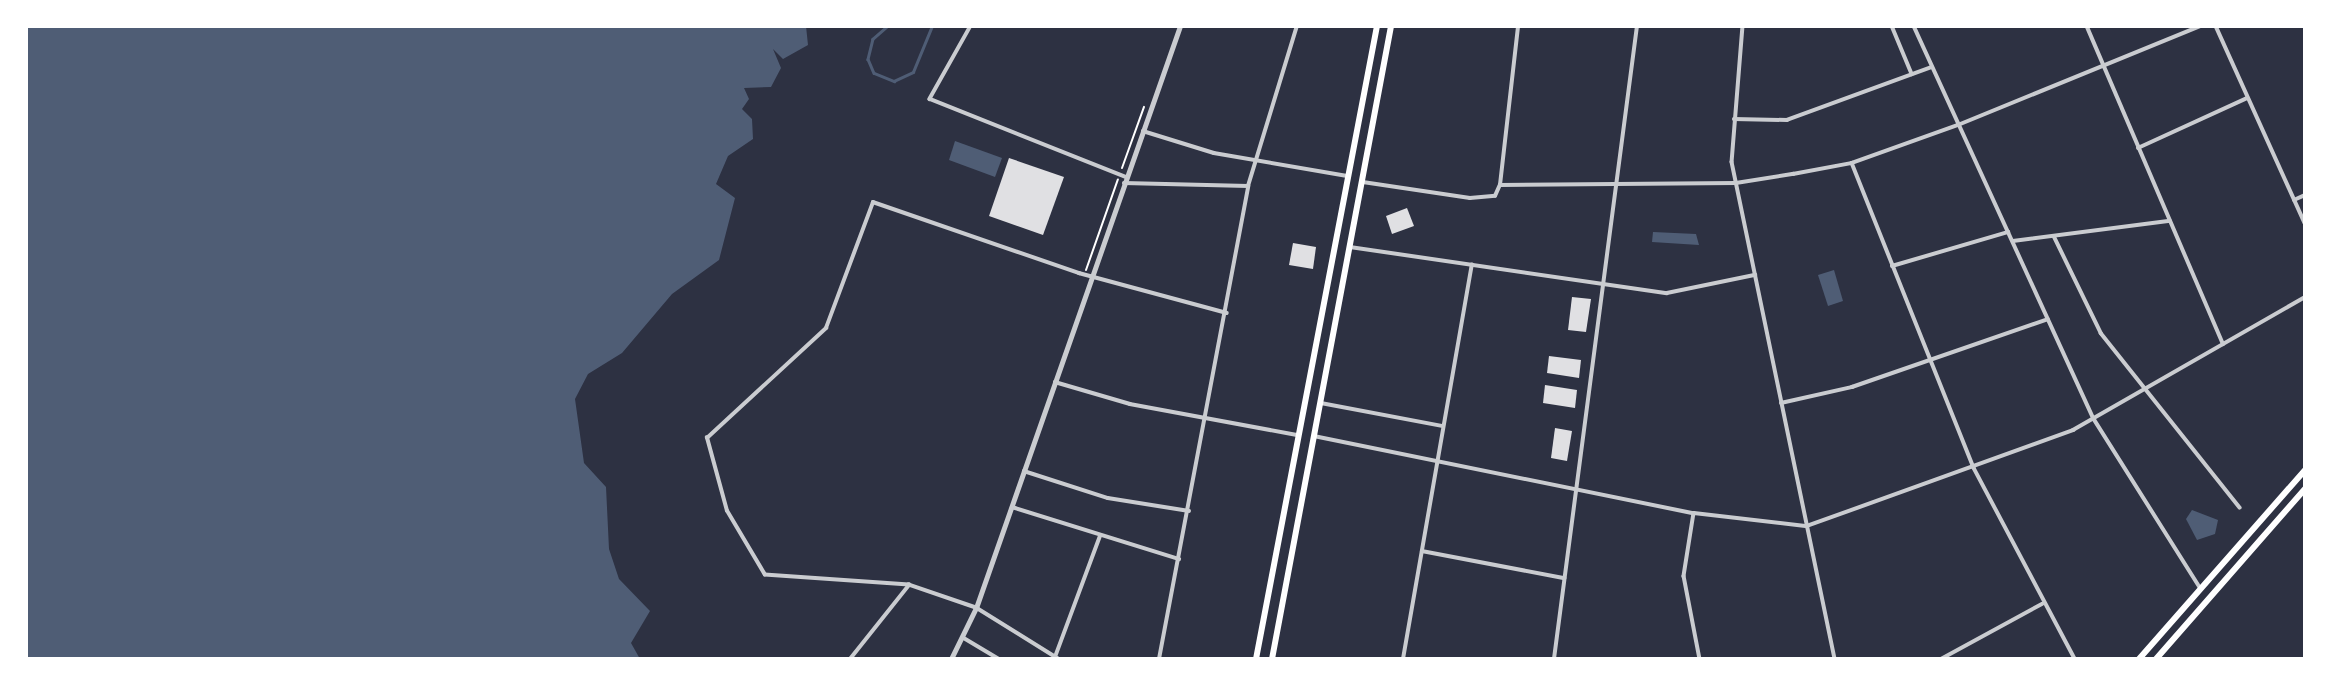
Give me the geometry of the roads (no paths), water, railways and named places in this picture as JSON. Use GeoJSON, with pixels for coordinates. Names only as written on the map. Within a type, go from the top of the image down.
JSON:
{"type":"FeatureCollection","features":[{"type":"Feature","properties":{"kind":"main road"},"geometry":{"type":"LineString","coordinates":[[1256,659],[1377,26]]}},
{"type":"Feature","properties":{"kind":"main road"},"geometry":{"type":"LineString","coordinates":[[1272,659],[1391,26]]}},
{"type":"Feature","properties":{"kind":"main road"},"geometry":{"type":"LineString","coordinates":[[2139,659],[2305,470]]}},
{"type":"Feature","properties":{"kind":"main road"},"geometry":{"type":"LineString","coordinates":[[2156,659],[2305,489]]}},
{"type":"Feature","properties":{"kind":"street"},"geometry":{"type":"LineString","coordinates":[[971,26],[930,99],[1124,180],[1248,186]]}},
{"type":"Feature","properties":{"kind":"street"},"geometry":{"type":"LineString","coordinates":[[951,659],[964,638],[976,608],[1180,26]]}},
{"type":"Feature","properties":{"kind":"street"},"geometry":{"type":"LineString","coordinates":[[1159,659],[1227,313],[1248,186],[1297,26]]}},
{"type":"Feature","properties":{"kind":"street"},"geometry":{"type":"LineString","coordinates":[[1363,181],[1470,198],[1494,196],[1500,185],[1518,26]]}},
{"type":"Feature","properties":{"kind":"street"},"geometry":{"type":"LineString","coordinates":[[1553,659],[1637,26]]}},
{"type":"Feature","properties":{"kind":"street"},"geometry":{"type":"LineString","coordinates":[[1743,26],[1734,119],[1736,183],[1835,659]]}},
{"type":"Feature","properties":{"kind":"street"},"geometry":{"type":"LineString","coordinates":[[1892,26],[1912,74]]}},
{"type":"Feature","properties":{"kind":"street"},"geometry":{"type":"LineString","coordinates":[[1914,26],[2094,419],[2200,587]]}},
{"type":"Feature","properties":{"kind":"street"},"geometry":{"type":"LineString","coordinates":[[2087,26],[2103,69],[2223,344]]}},
{"type":"Feature","properties":{"kind":"street"},"geometry":{"type":"LineString","coordinates":[[1500,185],[1736,183],[1852,163],[2103,69],[2200,26]]}},
{"type":"Feature","properties":{"kind":"street"},"geometry":{"type":"LineString","coordinates":[[2216,26],[2305,223]]}},
{"type":"Feature","properties":{"kind":"street"},"geometry":{"type":"LineString","coordinates":[[1734,119],[1787,120],[1932,66]]}},
{"type":"Feature","properties":{"kind":"street"},"geometry":{"type":"LineString","coordinates":[[2137,148],[2247,98]]}},
{"type":"Feature","properties":{"kind":"street"},"geometry":{"type":"LineString","coordinates":[[1142,131],[1255,160],[1349,176]]}},
{"type":"Feature","properties":{"kind":"street"},"geometry":{"type":"LineString","coordinates":[[1852,163],[1929,360],[1975,468],[2042,604],[2075,659]]}},
{"type":"Feature","properties":{"kind":"street"},"geometry":{"type":"LineString","coordinates":[[2294,200],[2305,195]]}},
{"type":"Feature","properties":{"kind":"street"},"geometry":{"type":"LineString","coordinates":[[1100,536],[1056,658],[976,608],[909,585],[765,575],[727,511],[707,438],[826,328],[873,202],[1091,276],[1227,313]]}},
{"type":"Feature","properties":{"kind":"street"},"geometry":{"type":"LineString","coordinates":[[2013,241],[2171,221]]}},
{"type":"Feature","properties":{"kind":"street"},"geometry":{"type":"LineString","coordinates":[[1892,266],[2008,232]]}},
{"type":"Feature","properties":{"kind":"street"},"geometry":{"type":"LineString","coordinates":[[2054,236],[2101,333],[2240,508]]}},
{"type":"Feature","properties":{"kind":"street"},"geometry":{"type":"LineString","coordinates":[[1350,247],[1671,293],[1755,275]]}},
{"type":"Feature","properties":{"kind":"street"},"geometry":{"type":"LineString","coordinates":[[1403,659],[1472,265]]}},
{"type":"Feature","properties":{"kind":"street"},"geometry":{"type":"LineString","coordinates":[[1314,436],[1576,486],[1694,513],[1807,526],[1975,468],[2094,419],[2305,297]]}},
{"type":"Feature","properties":{"kind":"street"},"geometry":{"type":"LineString","coordinates":[[1781,403],[1852,387],[2048,319]]}},
{"type":"Feature","properties":{"kind":"street"},"geometry":{"type":"LineString","coordinates":[[1055,382],[1207,419],[1298,435]]}},
{"type":"Feature","properties":{"kind":"street"},"geometry":{"type":"LineString","coordinates":[[1320,403],[1443,426]]}},
{"type":"Feature","properties":{"kind":"street"},"geometry":{"type":"LineString","coordinates":[[1024,471],[1108,498],[1189,511]]}},
{"type":"Feature","properties":{"kind":"street"},"geometry":{"type":"LineString","coordinates":[[1012,508],[1179,559]]}},
{"type":"Feature","properties":{"kind":"street"},"geometry":{"type":"LineString","coordinates":[[1694,513],[1684,576],[1700,659]]}},
{"type":"Feature","properties":{"kind":"street"},"geometry":{"type":"LineString","coordinates":[[1421,551],[1564,578]]}},
{"type":"Feature","properties":{"kind":"street"},"geometry":{"type":"LineString","coordinates":[[850,659],[909,585]]}},
{"type":"Feature","properties":{"kind":"street"},"geometry":{"type":"LineString","coordinates":[[1941,659],[2042,604]]}},
{"type":"Feature","properties":{"kind":"street"},"geometry":{"type":"LineString","coordinates":[[964,638],[999,659]]}},
{"type":"Feature","properties":{"kind":"water"},"geometry":{"type":"Polygon","coordinates":[[[26,26],[806,26],[808,45],[783,59],[773,49],[781,68],[771,87],[744,88],[749,99],[742,109],[752,119],[753,139],[728,156],[716,184],[735,198],[719,260],[672,294],[622,353],[588,374],[575,399],[584,463],[606,487],[609,549],[619,579],[650,611],[631,643],[640,659],[26,659],[26,26]]]}},
{"type":"Feature","properties":{"kind":"water"},"geometry":{"type":"Polygon","coordinates":[[[955,141],[1002,158],[995,177],[949,160],[955,141]]]}},
{"type":"Feature","properties":{"kind":"water"},"geometry":{"type":"Polygon","coordinates":[[[1653,232],[1696,234],[1699,245],[1652,242],[1653,232]]]}},
{"type":"Feature","properties":{"kind":"water"},"geometry":{"type":"Polygon","coordinates":[[[1834,270],[1843,301],[1828,306],[1818,275],[1834,270]]]}},
{"type":"Feature","properties":{"kind":"water"},"geometry":{"type":"Polygon","coordinates":[[[2192,510],[2218,520],[2215,534],[2197,540],[2186,519],[2192,510]]]}},
{"type":"Feature","properties":{"kind":"waterway"},"geometry":{"type":"LineString","coordinates":[[888,26],[873,39],[868,59],[874,73],[894,81],[913,72],[932,26]]}}]}
